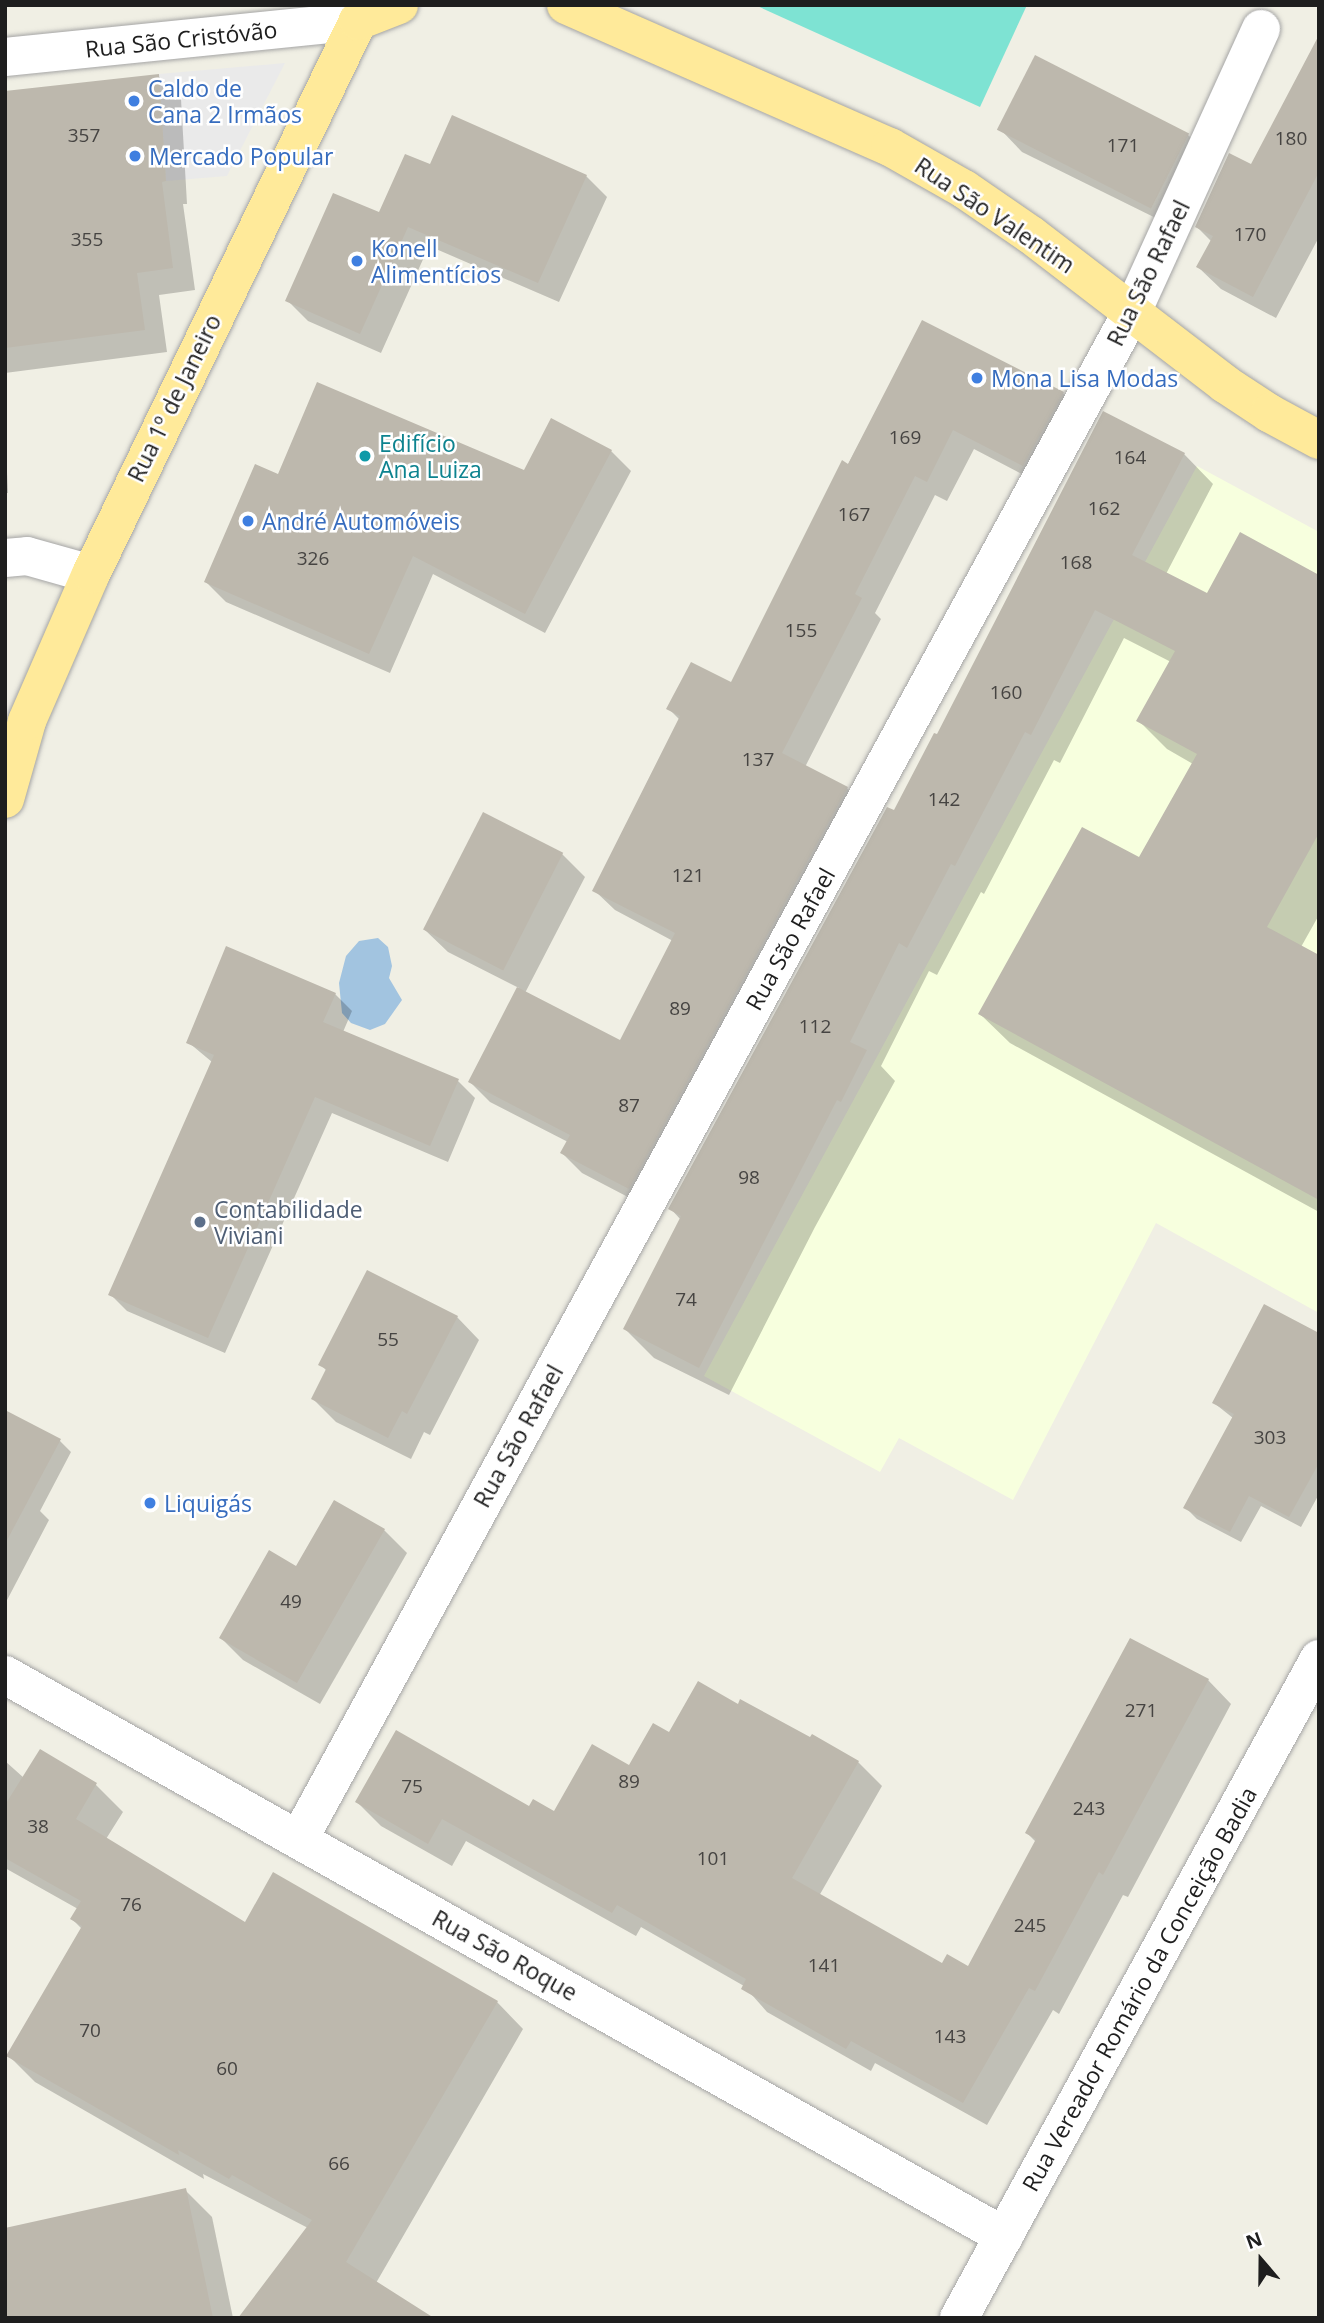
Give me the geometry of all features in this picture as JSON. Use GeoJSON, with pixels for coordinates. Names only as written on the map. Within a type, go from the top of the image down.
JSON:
{"type":"FeatureCollection","features":[{"type":"Feature","properties":{"kind":"main road"},"geometry":{"type":"LineString","coordinates":[[361,13],[400,5]]}},
{"type":"Feature","properties":{"kind":"main road","name":"Rua São Valentim"},"geometry":{"type":"LineString","coordinates":[[566,5],[890,147],[964,189],[1225,384],[1269,413],[1319,440]]}},
{"type":"Feature","properties":{"kind":"main road","name":"Rua 1º de Janeiro"},"geometry":{"type":"LineString","coordinates":[[5,799],[27,721],[91,574],[361,13]]}},
{"type":"Feature","properties":{"kind":"street","name":"Rua São Cristóvão"},"geometry":{"type":"LineString","coordinates":[[5,57],[361,13]]}},
{"type":"Feature","properties":{"kind":"street","name":"Rua São Rafael"},"geometry":{"type":"LineString","coordinates":[[299,1839],[1132,312],[1261,29]]}},
{"type":"Feature","properties":{"kind":"street"},"geometry":{"type":"LineString","coordinates":[[5,558],[27,556],[91,574]]}},
{"type":"Feature","properties":{"kind":"street","name":"Rua Vereador Romário da Conceição Badia"},"geometry":{"type":"LineString","coordinates":[[959,2318],[1319,1659]]}},
{"type":"Feature","properties":{"kind":"street","name":"Rua São Roque"},"geometry":{"type":"LineString","coordinates":[[5,1675],[1004,2236]]}},
{"type":"Feature","properties":{"kind":"shaded area"},"geometry":{"type":"Polygon","coordinates":[[[755,5],[1027,5],[980,107],[755,5]]]}},
{"type":"Feature","properties":{"kind":"shaded area"},"geometry":{"type":"Polygon","coordinates":[[[285,63],[227,176],[166,181],[159,74],[285,63]]]}},
{"type":"Feature","properties":{"kind":"shaded area"},"geometry":{"type":"Polygon","coordinates":[[[1197,466],[1319,532],[1319,1313],[1156,1223],[1013,1500],[899,1438],[880,1472],[704,1376],[1197,466]]]}},
{"type":"Feature","properties":{"kind":"shaded area"},"geometry":{"type":"Polygon","coordinates":[[[378,938],[388,947],[392,966],[389,978],[402,1000],[385,1024],[370,1030],[351,1023],[342,1013],[339,983],[346,956],[359,941],[378,938]]]}},
{"type":"Feature","properties":{"kind":"building"},"geometry":{"type":"Polygon","coordinates":[[[1319,35],[1319,172],[1253,297],[1196,267],[1213,236],[1195,227],[1229,153],[1251,164],[1319,35]]]}},
{"type":"Feature","properties":{"kind":"building"},"geometry":{"type":"Polygon","coordinates":[[[1035,55],[1189,134],[1151,208],[997,130],[1035,55]]]}},
{"type":"Feature","properties":{"kind":"building"},"geometry":{"type":"Polygon","coordinates":[[[159,74],[166,181],[162,182],[173,268],[137,273],[145,330],[5,348],[5,91],[159,74]]]}},
{"type":"Feature","properties":{"kind":"building"},"geometry":{"type":"Polygon","coordinates":[[[452,115],[587,175],[538,283],[408,227],[360,334],[285,301],[333,193],[379,212],[405,154],[430,164],[452,115]]]}},
{"type":"Feature","properties":{"kind":"building"},"geometry":{"type":"Polygon","coordinates":[[[922,320],[1064,392],[1023,466],[953,430],[927,482],[915,476],[855,594],[862,598],[782,753],[848,787],[629,1189],[560,1153],[570,1135],[468,1082],[517,987],[620,1040],[675,933],[592,891],[680,716],[666,709],[691,662],[731,682],[842,460],[848,464],[922,320]]]}},
{"type":"Feature","properties":{"kind":"building"},"geometry":{"type":"Polygon","coordinates":[[[317,382],[524,470],[551,418],[612,450],[525,614],[413,556],[369,654],[204,582],[255,464],[278,474],[317,382]]]}},
{"type":"Feature","properties":{"kind":"building"},"geometry":{"type":"Polygon","coordinates":[[[1103,411],[1185,453],[1132,555],[1207,593],[1240,532],[1319,575],[1319,833],[1267,927],[1319,955],[1319,1200],[978,1014],[1082,827],[1139,857],[1197,754],[1136,721],[1175,651],[1095,610],[1031,735],[1025,732],[955,866],[951,864],[907,948],[899,943],[850,1042],[867,1050],[841,1102],[837,1100],[699,1368],[623,1329],[681,1216],[668,1209],[887,807],[894,810],[934,733],[937,734],[1103,411]]]}},
{"type":"Feature","properties":{"kind":"building"},"geometry":{"type":"Polygon","coordinates":[[[483,812],[563,853],[503,970],[423,930],[483,812]]]}},
{"type":"Feature","properties":{"kind":"building"},"geometry":{"type":"Polygon","coordinates":[[[226,946],[336,993],[323,1022],[459,1079],[430,1146],[315,1097],[208,1338],[108,1295],[214,1055],[186,1043],[226,946]]]}},
{"type":"Feature","properties":{"kind":"building"},"geometry":{"type":"Polygon","coordinates":[[[367,1270],[458,1316],[407,1414],[402,1411],[388,1438],[311,1399],[326,1369],[318,1365],[367,1270]]]}},
{"type":"Feature","properties":{"kind":"building"},"geometry":{"type":"Polygon","coordinates":[[[1264,1304],[1319,1333],[1319,1463],[1289,1517],[1249,1496],[1230,1532],[1183,1508],[1234,1414],[1212,1403],[1264,1304]]]}},
{"type":"Feature","properties":{"kind":"building"},"geometry":{"type":"Polygon","coordinates":[[[5,1410],[61,1439],[5,1544],[5,1410]]]}},
{"type":"Feature","properties":{"kind":"building"},"geometry":{"type":"Polygon","coordinates":[[[334,1500],[385,1529],[297,1683],[219,1638],[269,1550],[296,1566],[334,1500]]]}},
{"type":"Feature","properties":{"kind":"building"},"geometry":{"type":"Polygon","coordinates":[[[1130,1638],[1209,1679],[1103,1875],[1099,1872],[1035,1991],[1029,1988],[963,2103],[851,2041],[846,2049],[741,1989],[746,1979],[617,1905],[612,1913],[442,1819],[428,1844],[355,1802],[396,1730],[529,1806],[533,1799],[554,1811],[592,1744],[629,1765],[653,1723],[669,1732],[698,1681],[738,1704],[740,1699],[810,1737],[812,1734],[859,1761],[792,1878],[942,1963],[947,1954],[968,1966],[1036,1839],[1025,1833],[1130,1638]]]}},
{"type":"Feature","properties":{"kind":"building"},"geometry":{"type":"Polygon","coordinates":[[[40,1749],[97,1783],[76,1819],[245,1922],[273,1872],[498,2001],[346,2262],[434,2318],[238,2318],[312,2220],[232,2175],[229,2179],[178,2150],[179,2155],[6,2056],[82,1926],[70,1919],[81,1901],[5,1858],[5,1805],[40,1749]]]}},
{"type":"Feature","properties":{"kind":"building"},"geometry":{"type":"Polygon","coordinates":[[[186,2188],[213,2318],[5,2318],[5,2228],[186,2188]]]}},
{"type":"Feature","properties":{"kind":"place","name":"Caldo de Cana 2 Irmãos"},"geometry":{"type":"Point","coordinates":[134,101]}},
{"type":"Feature","properties":{"kind":"place","name":"Mercado Popular"},"geometry":{"type":"Point","coordinates":[135,156]}},
{"type":"Feature","properties":{"kind":"place","name":"Konell Alimentícios"},"geometry":{"type":"Point","coordinates":[357,261]}},
{"type":"Feature","properties":{"kind":"place","name":"Mona Lisa Modas"},"geometry":{"type":"Point","coordinates":[977,378]}},
{"type":"Feature","properties":{"kind":"place","name":"Edifício Ana Luiza"},"geometry":{"type":"Point","coordinates":[365,456]}},
{"type":"Feature","properties":{"kind":"place","name":"André Automóveis"},"geometry":{"type":"Point","coordinates":[248,521]}},
{"type":"Feature","properties":{"kind":"place","name":"Contabilidade Viviani"},"geometry":{"type":"Point","coordinates":[200,1222]}},
{"type":"Feature","properties":{"kind":"place","name":"Liquigás"},"geometry":{"type":"Point","coordinates":[150,1503]}}]}
